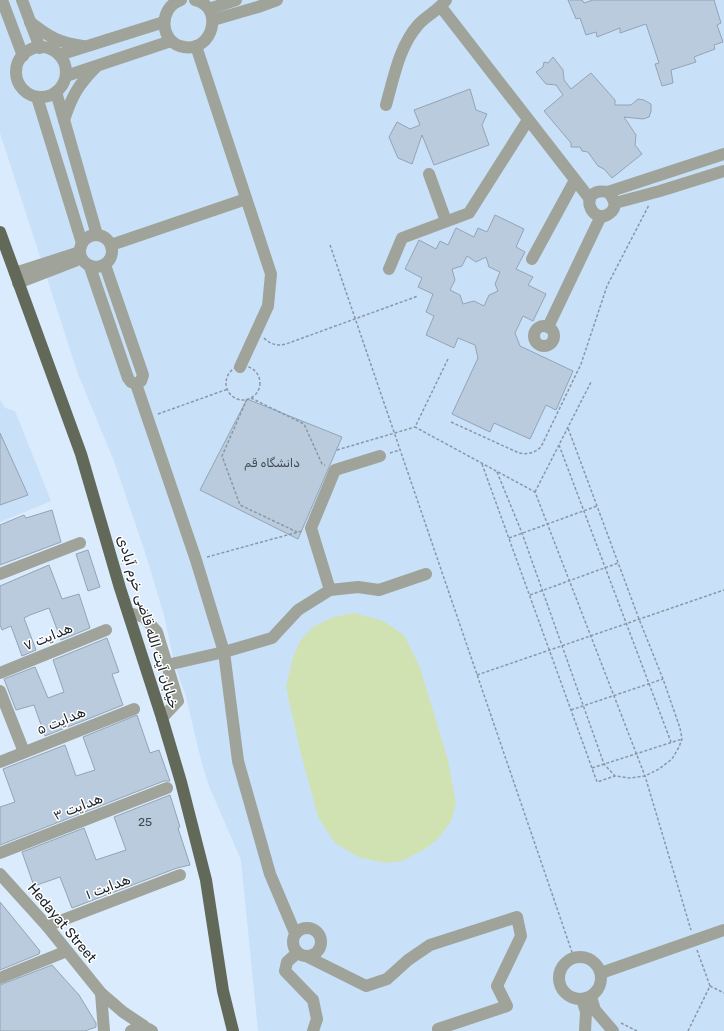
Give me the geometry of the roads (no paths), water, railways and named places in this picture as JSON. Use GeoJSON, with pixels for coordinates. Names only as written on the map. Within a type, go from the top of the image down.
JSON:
{"type":"FeatureCollection","features":[{"type":"Feature","properties":{"kind":"main road","name":"خیابان آیت الله قاضی خرم آبادی"},"geometry":{"type":"LineString","coordinates":[[0,232],[81,454],[181,782],[206,880],[223,991],[232,1030]]}},
{"type":"Feature","properties":{"kind":"street"},"geometry":{"type":"LineString","coordinates":[[2,0],[22,56]]}},
{"type":"Feature","properties":{"kind":"street"},"geometry":{"type":"LineString","coordinates":[[22,0],[40,48]]}},
{"type":"Feature","properties":{"kind":"street"},"geometry":{"type":"LineString","coordinates":[[181,0],[175,2],[167,10],[164,22],[165,32],[171,41],[183,47],[196,46],[206,41],[212,31],[211,15],[199,1],[195,0]]}},
{"type":"Feature","properties":{"kind":"street"},"geometry":{"type":"LineString","coordinates":[[211,15],[236,0]]}},
{"type":"Feature","properties":{"kind":"street"},"geometry":{"type":"LineString","coordinates":[[211,15],[258,7],[277,0]]}},
{"type":"Feature","properties":{"kind":"street"},"geometry":{"type":"LineString","coordinates":[[386,105],[403,47],[419,24],[443,4],[528,120],[590,199]]}},
{"type":"Feature","properties":{"kind":"street"},"geometry":{"type":"LineString","coordinates":[[30,22],[47,35],[66,44],[86,47]]}},
{"type":"Feature","properties":{"kind":"street"},"geometry":{"type":"LineString","coordinates":[[59,55],[164,22]]}},
{"type":"Feature","properties":{"kind":"street"},"geometry":{"type":"LineString","coordinates":[[66,76],[171,41]]}},
{"type":"Feature","properties":{"kind":"street"},"geometry":{"type":"LineString","coordinates":[[196,46],[271,274],[268,306],[240,367]]}},
{"type":"Feature","properties":{"kind":"street"},"geometry":{"type":"LineString","coordinates":[[40,48],[50,49],[59,55],[65,64],[66,76],[63,85],[56,92],[47,97],[37,97],[27,93],[20,86],[16,75],[17,65],[22,56],[30,50],[40,48]]}},
{"type":"Feature","properties":{"kind":"street"},"geometry":{"type":"LineString","coordinates":[[64,120],[71,99],[82,81],[98,65]]}},
{"type":"Feature","properties":{"kind":"street"},"geometry":{"type":"LineString","coordinates":[[56,92],[97,235]]}},
{"type":"Feature","properties":{"kind":"street"},"geometry":{"type":"LineString","coordinates":[[37,97],[83,255],[128,378],[131,382],[136,384],[196,560],[224,652],[238,761],[270,874],[296,933]]}},
{"type":"Feature","properties":{"kind":"street"},"geometry":{"type":"LineString","coordinates":[[389,269],[402,238],[469,213],[528,120]]}},
{"type":"Feature","properties":{"kind":"street"},"geometry":{"type":"LineString","coordinates":[[608,192],[724,154]]}},
{"type":"Feature","properties":{"kind":"street"},"geometry":{"type":"LineString","coordinates":[[615,203],[724,171]]}},
{"type":"Feature","properties":{"kind":"street"},"geometry":{"type":"LineString","coordinates":[[429,174],[446,221]]}},
{"type":"Feature","properties":{"kind":"street"},"geometry":{"type":"LineString","coordinates":[[532,259],[575,180]]}},
{"type":"Feature","properties":{"kind":"street"},"geometry":{"type":"LineString","coordinates":[[600,190],[608,192],[613,196],[615,203],[614,208],[611,213],[606,216],[600,216],[594,213],[589,207],[590,199],[594,193],[600,190]]}},
{"type":"Feature","properties":{"kind":"street"},"geometry":{"type":"LineString","coordinates":[[111,245],[246,199]]}},
{"type":"Feature","properties":{"kind":"street"},"geometry":{"type":"LineString","coordinates":[[548,327],[600,216]]}},
{"type":"Feature","properties":{"kind":"street"},"geometry":{"type":"LineString","coordinates":[[97,235],[106,238],[111,245],[112,256],[105,265],[97,268],[83,255],[88,236],[97,235]]}},
{"type":"Feature","properties":{"kind":"street"},"geometry":{"type":"LineString","coordinates":[[17,278],[83,255]]}},
{"type":"Feature","properties":{"kind":"street"},"geometry":{"type":"LineString","coordinates":[[105,265],[143,375],[141,381],[136,384]]}},
{"type":"Feature","properties":{"kind":"street"},"geometry":{"type":"LineString","coordinates":[[330,590],[311,528],[336,470],[380,456]]}},
{"type":"Feature","properties":{"kind":"street"},"geometry":{"type":"LineString","coordinates":[[0,574],[80,543]]}},
{"type":"Feature","properties":{"kind":"street"},"geometry":{"type":"LineString","coordinates":[[167,664],[224,652],[272,638],[298,610],[330,590],[358,587],[379,590],[426,574]]}},
{"type":"Feature","properties":{"kind":"street"},"geometry":{"type":"LineString","coordinates":[[129,613],[144,617],[157,632],[178,701],[162,718]]}},
{"type":"Feature","properties":{"kind":"street","name":"هدایت ۷"},"geometry":{"type":"LineString","coordinates":[[0,673],[106,630]]}},
{"type":"Feature","properties":{"kind":"street"},"geometry":{"type":"LineString","coordinates":[[0,691],[24,752]]}},
{"type":"Feature","properties":{"kind":"street","name":"هدایت ۵"},"geometry":{"type":"LineString","coordinates":[[0,762],[134,709]]}},
{"type":"Feature","properties":{"kind":"street","name":"هدایت ۳"},"geometry":{"type":"LineString","coordinates":[[0,853],[168,788]]}},
{"type":"Feature","properties":{"kind":"street","name":"هدایت ۱"},"geometry":{"type":"LineString","coordinates":[[47,926],[180,875]]}},
{"type":"Feature","properties":{"kind":"street","name":"Hedayat Street"},"geometry":{"type":"LineString","coordinates":[[2,878],[47,926],[101,993],[148,1029]]}},
{"type":"Feature","properties":{"kind":"street"},"geometry":{"type":"LineString","coordinates":[[313,1031],[317,1019],[313,1000],[285,971],[287,962],[303,955],[318,952],[321,941],[316,931],[305,928],[296,933],[292,943],[303,955],[366,986],[387,979],[408,960],[430,945],[517,917],[521,936],[497,986],[507,1006],[438,1029]]}},
{"type":"Feature","properties":{"kind":"street"},"geometry":{"type":"LineString","coordinates":[[601,973],[724,930]]}},
{"type":"Feature","properties":{"kind":"street"},"geometry":{"type":"LineString","coordinates":[[0,978],[66,951]]}},
{"type":"Feature","properties":{"kind":"street"},"geometry":{"type":"LineString","coordinates":[[574,958],[585,958],[590,960],[601,973],[601,984],[598,989],[587,998],[570,997],[562,988],[560,983],[559,977],[564,965],[574,958]]}},
{"type":"Feature","properties":{"kind":"street"},"geometry":{"type":"LineString","coordinates":[[101,993],[104,1031]]}},
{"type":"Feature","properties":{"kind":"street"},"geometry":{"type":"LineString","coordinates":[[585,1031],[587,998]]}},
{"type":"Feature","properties":{"kind":"street"},"geometry":{"type":"LineString","coordinates":[[587,998],[613,1031]]}},
{"type":"Feature","properties":{"kind":"street"},"geometry":{"type":"LineString","coordinates":[[131,1031],[136,1028],[148,1029]]}}]}
